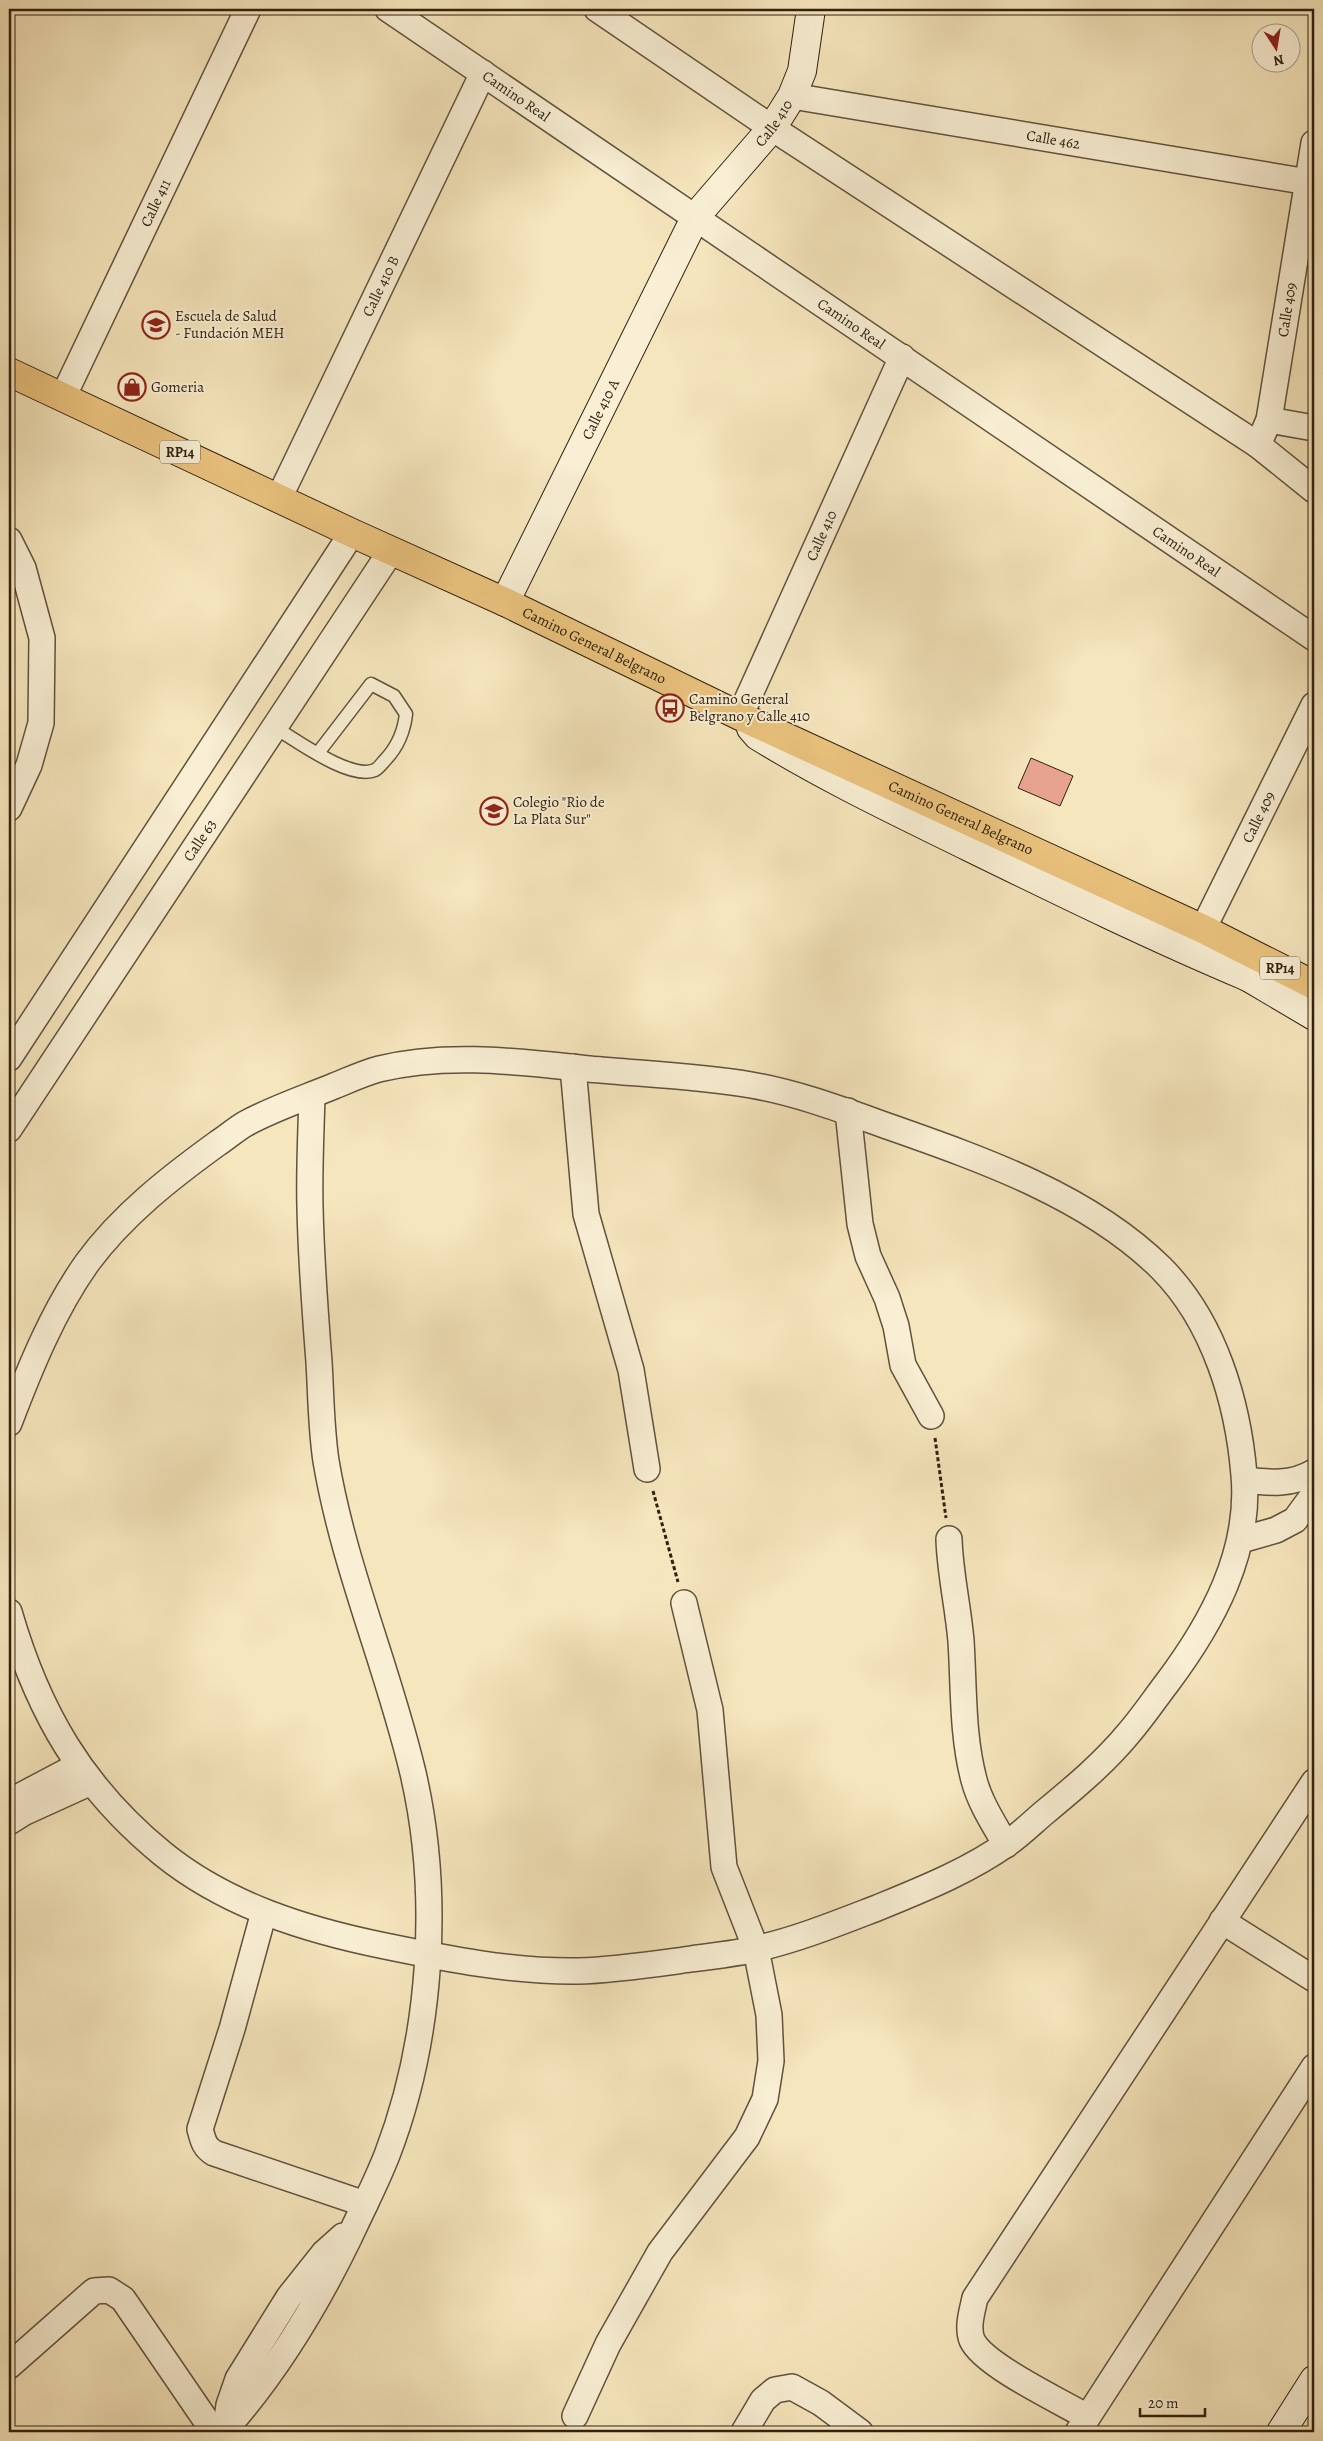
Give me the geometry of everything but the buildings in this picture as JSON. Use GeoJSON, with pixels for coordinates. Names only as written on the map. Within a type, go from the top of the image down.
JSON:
{"type":"FeatureCollection","features":[{"type":"Feature","properties":{"kind":"main road","name":"Camino General Belgrano"},"geometry":{"type":"LineString","coordinates":[[9,372],[352,533],[505,602],[740,716],[1203,929],[1247,964],[1314,985]]}},
{"type":"Feature","properties":{"kind":"street","name":"Calle 411"},"geometry":{"type":"LineString","coordinates":[[63,397],[248,9]]}},
{"type":"Feature","properties":{"kind":"street","name":"Camino Real"},"geometry":{"type":"LineString","coordinates":[[388,9],[696,216],[1314,638]]}},
{"type":"Feature","properties":{"kind":"street"},"geometry":{"type":"LineString","coordinates":[[597,9],[772,128],[1258,445],[1314,490]]}},
{"type":"Feature","properties":{"kind":"street","name":"Calle 410"},"geometry":{"type":"LineString","coordinates":[[696,216],[772,128],[792,96],[802,71],[811,9]]}},
{"type":"Feature","properties":{"kind":"street","name":"Calle 410 B"},"geometry":{"type":"LineString","coordinates":[[279,498],[483,73]]}},
{"type":"Feature","properties":{"kind":"street","name":"Calle 462"},"geometry":{"type":"LineString","coordinates":[[792,96],[1311,182]]}},
{"type":"Feature","properties":{"kind":"street","name":"Calle 409"},"geometry":{"type":"LineString","coordinates":[[1258,445],[1269,420],[1311,182],[1314,143]]}},
{"type":"Feature","properties":{"kind":"street","name":"Calle 410 A"},"geometry":{"type":"LineString","coordinates":[[505,602],[696,216]]}},
{"type":"Feature","properties":{"kind":"street","name":"Calle 410"},"geometry":{"type":"LineString","coordinates":[[740,716],[902,357]]}},
{"type":"Feature","properties":{"kind":"street"},"geometry":{"type":"LineString","coordinates":[[1269,420],[1314,428]]}},
{"type":"Feature","properties":{"kind":"street"},"geometry":{"type":"LineString","coordinates":[[9,1058],[352,533]]}},
{"type":"Feature","properties":{"kind":"street"},"geometry":{"type":"LineString","coordinates":[[9,540],[22,568],[42,638],[41,723],[29,766],[9,808]]}},
{"type":"Feature","properties":{"kind":"street","name":"Calle 63"},"geometry":{"type":"LineString","coordinates":[[9,1129],[391,551]]}},
{"type":"Feature","properties":{"kind":"street","name":"Calle 409"},"geometry":{"type":"LineString","coordinates":[[1203,929],[1314,705]]}},
{"type":"Feature","properties":{"kind":"street"},"geometry":{"type":"LineString","coordinates":[[740,716],[758,736],[834,781],[1046,885],[1188,952],[1247,964],[1314,1016]]}},
{"type":"Feature","properties":{"kind":"street"},"geometry":{"type":"LineString","coordinates":[[9,1423],[41,1344],[90,1260],[148,1197],[245,1124],[312,1095],[378,1069],[474,1059],[753,1085],[848,1111],[990,1162],[1088,1212],[1130,1241],[1165,1272],[1187,1301],[1208,1335],[1226,1382],[1236,1424],[1245,1480],[1241,1540],[1226,1585],[1181,1664],[1127,1736],[1072,1789],[1006,1845],[970,1866],[906,1896],[835,1924],[756,1949],[660,1963],[576,1971],[495,1966],[428,1955],[342,1937],[264,1912],[206,1884],[166,1857],[117,1813],[84,1774],[36,1688],[19,1647],[9,1612]]}},
{"type":"Feature","properties":{"kind":"street"},"geometry":{"type":"LineString","coordinates":[[573,1067],[586,1214],[631,1370],[647,1469]]}},
{"type":"Feature","properties":{"kind":"street"},"geometry":{"type":"LineString","coordinates":[[9,2366],[94,2291],[109,2290],[123,2299],[221,2431],[280,2359],[306,2320],[328,2281],[387,2156],[414,2064],[428,1955],[430,1923],[423,1840],[414,1777],[398,1714],[342,1539],[326,1457],[310,1206],[312,1095]]}},
{"type":"Feature","properties":{"kind":"street"},"geometry":{"type":"LineString","coordinates":[[848,1111],[860,1224],[868,1256],[887,1298],[896,1326],[903,1365],[932,1416]]}},
{"type":"Feature","properties":{"kind":"street"},"geometry":{"type":"LineString","coordinates":[[1245,1480],[1278,1483],[1303,1478],[1314,1472]]}},
{"type":"Feature","properties":{"kind":"street"},"geometry":{"type":"LineString","coordinates":[[1241,1540],[1276,1530],[1295,1520],[1314,1494]]}},
{"type":"Feature","properties":{"kind":"street"},"geometry":{"type":"LineString","coordinates":[[949,1539],[950,1565],[961,1639],[964,1718],[974,1781],[985,1809],[1006,1845]]}},
{"type":"Feature","properties":{"kind":"street"},"geometry":{"type":"LineString","coordinates":[[576,2416],[608,2344],[660,2252],[747,2137],[764,2099],[771,2061],[769,2015],[756,1949],[724,1867],[710,1710],[684,1603]]}},
{"type":"Feature","properties":{"kind":"street"},"geometry":{"type":"LineString","coordinates":[[9,1802],[84,1774]]}},
{"type":"Feature","properties":{"kind":"street"},"geometry":{"type":"LineString","coordinates":[[9,1822],[84,1774]]}},
{"type":"Feature","properties":{"kind":"street"},"geometry":{"type":"LineString","coordinates":[[1314,1782],[975,2298],[970,2320],[972,2341],[990,2361],[1082,2425],[1314,2067]]}},
{"type":"Feature","properties":{"kind":"street"},"geometry":{"type":"LineString","coordinates":[[264,1912],[232,2029],[200,2129],[203,2142],[214,2153],[359,2215]]}},
{"type":"Feature","properties":{"kind":"street"},"geometry":{"type":"LineString","coordinates":[[1222,1921],[1314,1979]]}},
{"type":"Feature","properties":{"kind":"street"},"geometry":{"type":"LineString","coordinates":[[1281,2432],[1314,2380]]}},
{"type":"Feature","properties":{"kind":"street"},"geometry":{"type":"LineString","coordinates":[[744,2432],[763,2400],[775,2390],[792,2387],[821,2403],[860,2432]]}},
{"type":"Feature","properties":{"kind":"lane"},"geometry":{"type":"LineString","coordinates":[[274,727],[318,753],[357,772],[376,770],[396,749],[404,727],[406,714],[394,696],[370,684],[318,753]]}},
{"type":"Feature","properties":{"kind":"path"},"geometry":{"type":"LineString","coordinates":[[932,1416],[949,1539]]}},
{"type":"Feature","properties":{"kind":"path"},"geometry":{"type":"LineString","coordinates":[[647,1469],[684,1603]]}},
{"type":"Feature","properties":{"kind":"place","name":"Escuela de Salud - Fundación MEH"},"geometry":{"type":"Point","coordinates":[156,325]}},
{"type":"Feature","properties":{"kind":"place","name":"Gomeria"},"geometry":{"type":"Point","coordinates":[132,387]}},
{"type":"Feature","properties":{"kind":"place","name":"Camino General Belgrano y Calle 410"},"geometry":{"type":"Point","coordinates":[670,708]}},
{"type":"Feature","properties":{"kind":"place","name":"Colegio \"Rio de La Plata Sur\""},"geometry":{"type":"Point","coordinates":[494,811]}}]}
